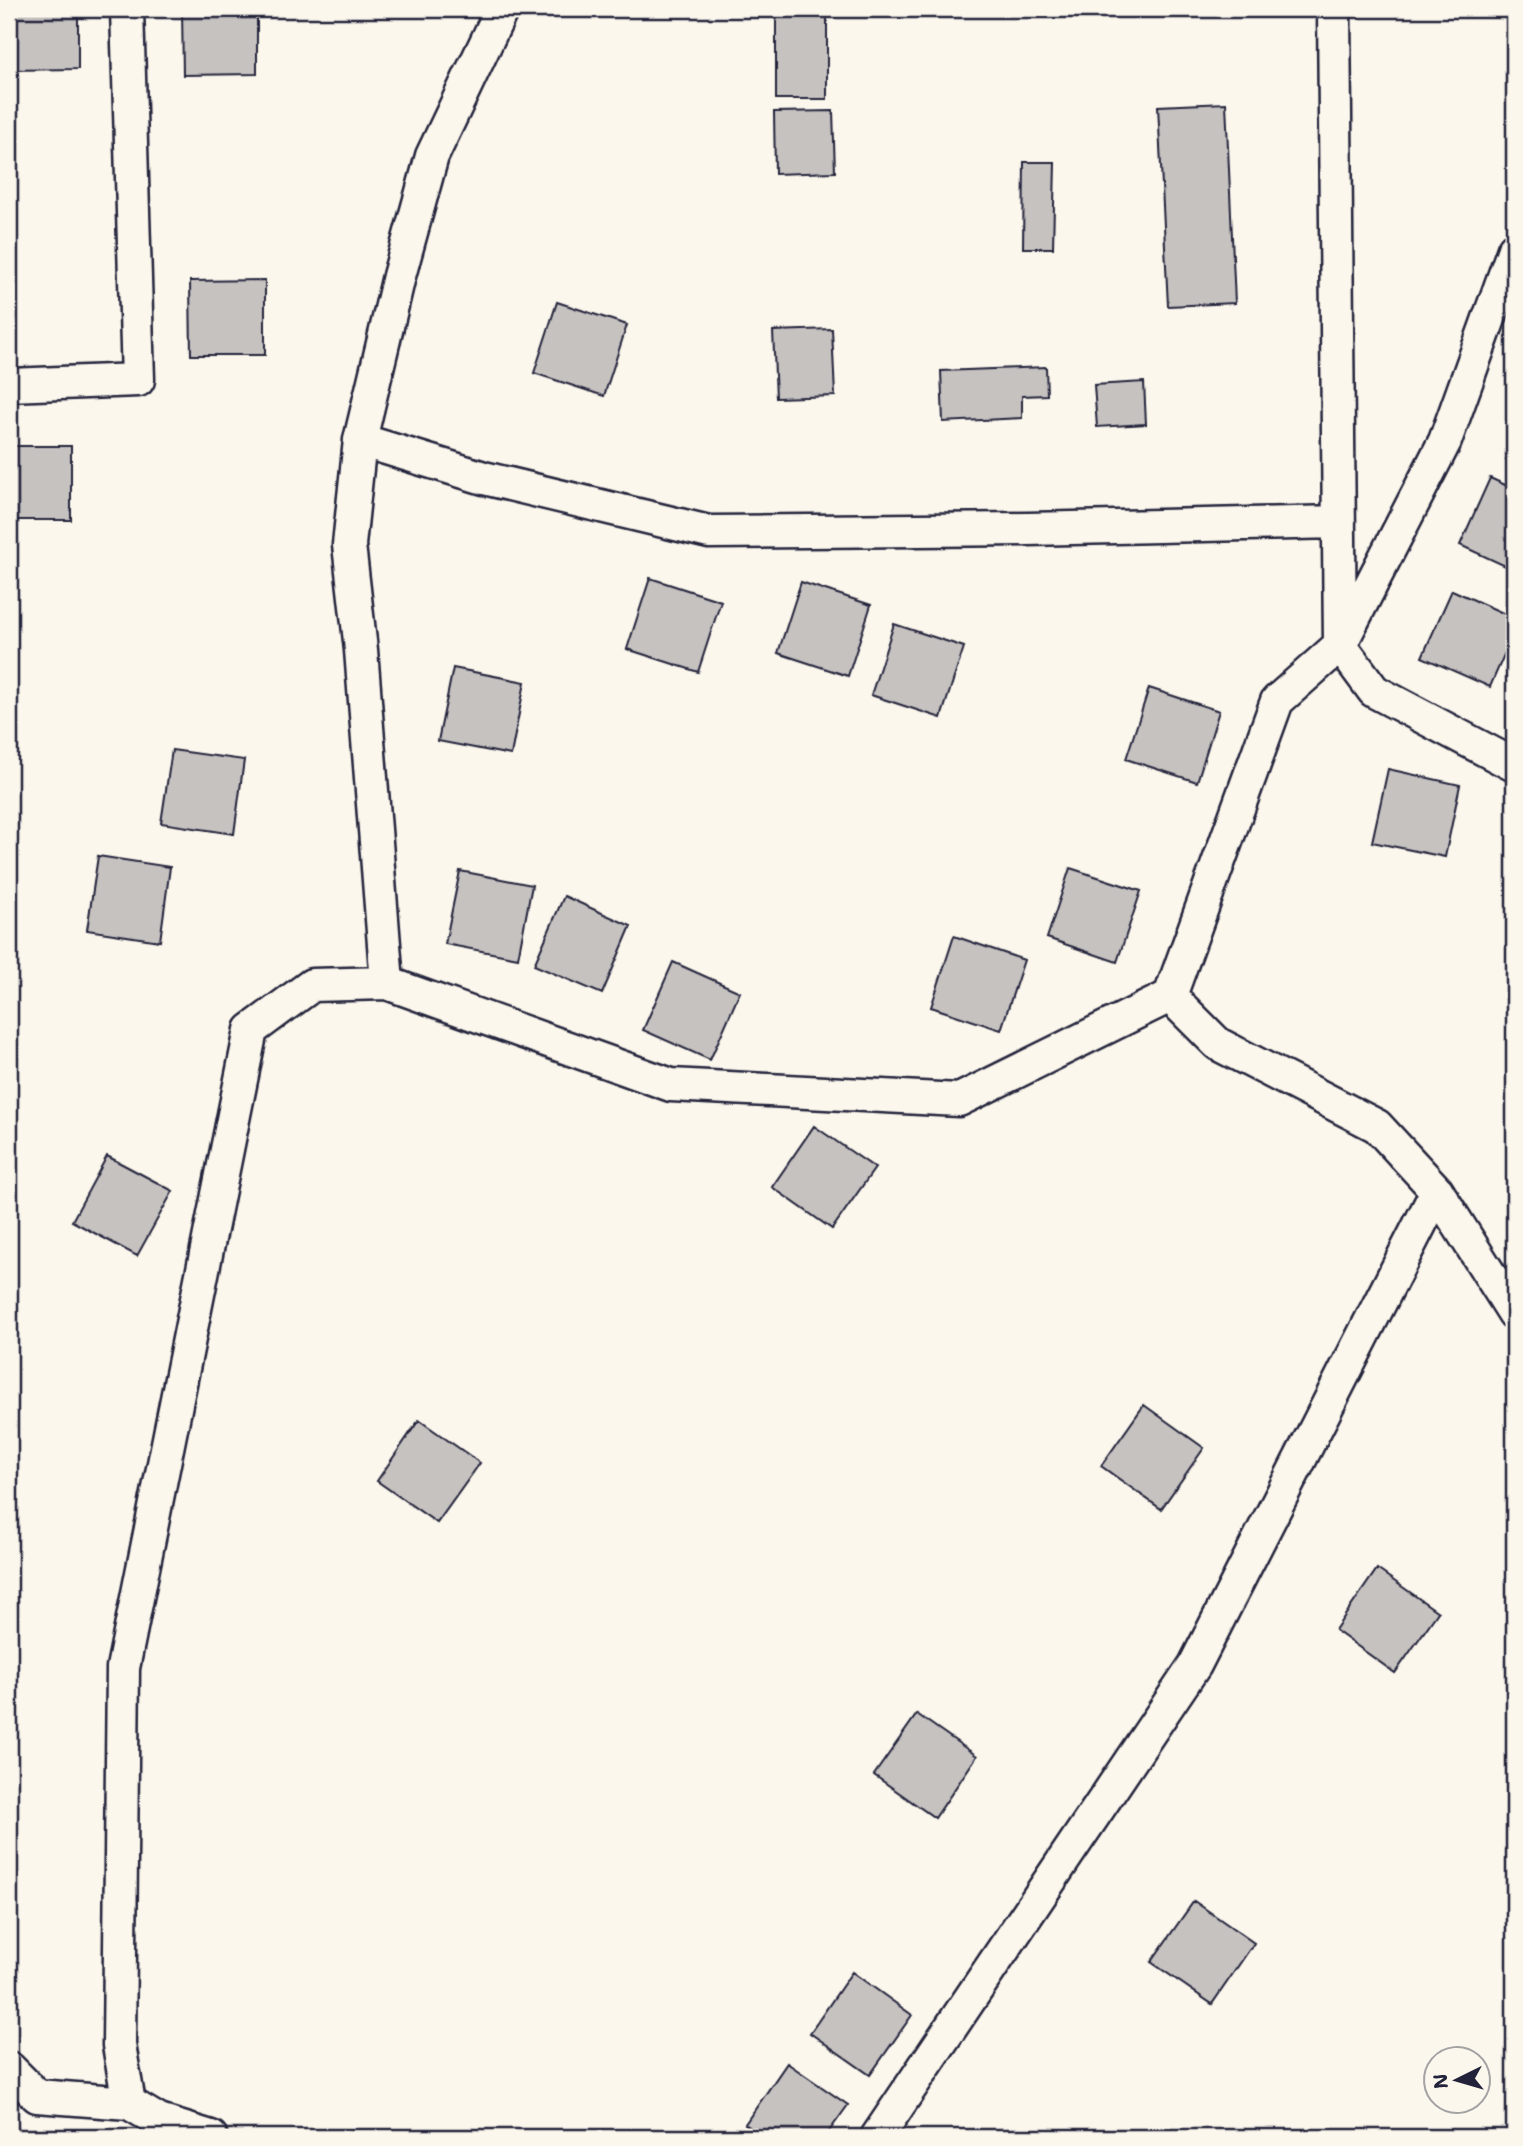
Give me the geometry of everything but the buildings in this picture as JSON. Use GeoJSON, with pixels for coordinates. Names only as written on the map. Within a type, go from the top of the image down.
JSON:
{"type":"FeatureCollection","features":[{"type":"Feature","properties":{"kind":"street"},"geometry":{"type":"LineString","coordinates":[[9,385],[138,380],[127,9]]}},
{"type":"Feature","properties":{"kind":"street"},"geometry":{"type":"LineString","coordinates":[[387,982],[361,650],[349,545],[360,440],[399,276],[432,156],[502,9]]}},
{"type":"Feature","properties":{"kind":"street"},"geometry":{"type":"LineString","coordinates":[[1334,9],[1340,645],[1374,691],[1514,765]]}},
{"type":"Feature","properties":{"kind":"street"},"geometry":{"type":"LineString","coordinates":[[129,2103],[119,2045],[123,1668],[251,1030],[312,985],[387,982],[671,1085],[959,1100],[1170,996],[1277,701],[1340,645],[1445,442],[1514,249]]}},
{"type":"Feature","properties":{"kind":"street"},"geometry":{"type":"LineString","coordinates":[[360,440],[484,478],[709,531],[1028,529],[1339,522]]}},
{"type":"Feature","properties":{"kind":"street"},"geometry":{"type":"LineString","coordinates":[[1170,996],[1218,1044],[1377,1126],[1437,1191],[1514,1313]]}},
{"type":"Feature","properties":{"kind":"street"},"geometry":{"type":"LineString","coordinates":[[877,2137],[1195,1665],[1437,1191]]}},
{"type":"Feature","properties":{"kind":"street"},"geometry":{"type":"LineString","coordinates":[[9,2068],[37,2096],[129,2103],[159,2121],[212,2137]]}}]}
